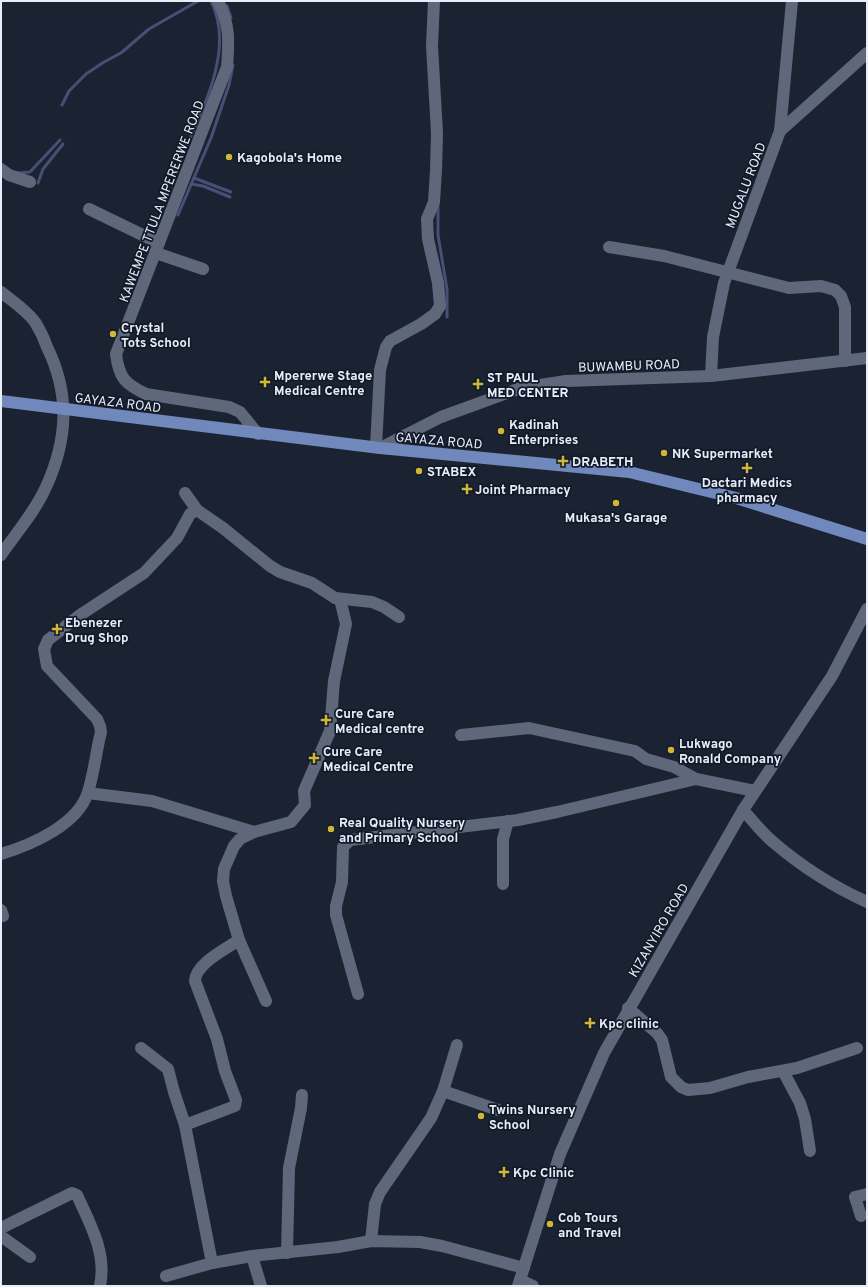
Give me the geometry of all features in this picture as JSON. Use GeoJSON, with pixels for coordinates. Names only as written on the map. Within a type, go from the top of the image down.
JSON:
{"type":"FeatureCollection","features":[{"type":"Feature","properties":{"kind":"main road","name":"GAYAZA ROAD"},"geometry":{"type":"LineString","coordinates":[[1,401],[378,448],[629,472],[736,498],[867,539]]}},
{"type":"Feature","properties":{"kind":"street","name":"KAWEMPE TTULA MPERERWE ROAD"},"geometry":{"type":"LineString","coordinates":[[218,1],[224,12],[230,36],[227,67],[116,354],[118,369],[125,382],[146,394],[199,404],[230,407],[240,412],[258,434]]}},
{"type":"Feature","properties":{"kind":"street"},"geometry":{"type":"LineString","coordinates":[[378,448],[380,370],[386,347],[390,341],[421,324],[435,314],[440,306],[438,283],[428,239],[427,219],[434,202],[436,170],[437,132],[432,46],[434,1]]}},
{"type":"Feature","properties":{"kind":"street","name":"MUGALU ROAD"},"geometry":{"type":"LineString","coordinates":[[710,376],[718,309],[728,272],[780,131],[792,1]]}},
{"type":"Feature","properties":{"kind":"street"},"geometry":{"type":"LineString","coordinates":[[780,131],[867,53]]}},
{"type":"Feature","properties":{"kind":"street"},"geometry":{"type":"LineString","coordinates":[[1,169],[9,175],[30,182]]}},
{"type":"Feature","properties":{"kind":"street"},"geometry":{"type":"LineString","coordinates":[[89,209],[158,248],[203,269]]}},
{"type":"Feature","properties":{"kind":"street"},"geometry":{"type":"LineString","coordinates":[[609,247],[664,256],[789,288],[821,286],[835,290],[840,296],[845,307],[845,361]]}},
{"type":"Feature","properties":{"kind":"street"},"geometry":{"type":"LineString","coordinates":[[1,292],[27,314],[39,330],[59,374],[64,409],[60,449],[46,488],[1,556]]}},
{"type":"Feature","properties":{"kind":"street","name":"BUWAMBU ROAD"},"geometry":{"type":"LineString","coordinates":[[378,448],[441,417],[521,388],[566,381],[710,376],[867,358]]}},
{"type":"Feature","properties":{"kind":"street"},"geometry":{"type":"LineString","coordinates":[[185,494],[197,510],[224,528],[270,566],[312,584],[329,595],[340,599],[372,602],[384,607],[399,617]]}},
{"type":"Feature","properties":{"kind":"street"},"geometry":{"type":"LineString","coordinates":[[1,854],[25,847],[66,822],[80,808],[88,793],[101,732],[100,726],[84,704],[47,666],[44,649],[48,640],[80,615],[144,573],[177,538],[190,514],[197,510]]}},
{"type":"Feature","properties":{"kind":"street"},"geometry":{"type":"LineString","coordinates":[[266,1001],[239,940],[223,881],[224,869],[234,846],[240,839],[254,832],[291,822],[305,805],[304,791],[330,731],[334,680],[346,624],[340,599]]}},
{"type":"Feature","properties":{"kind":"street","name":"KIZANYIRO ROAD"},"geometry":{"type":"LineString","coordinates":[[519,1283],[560,1154],[604,1053],[628,1008],[744,810],[832,676],[867,609]]}},
{"type":"Feature","properties":{"kind":"street"},"geometry":{"type":"LineString","coordinates":[[461,735],[529,728],[635,752],[646,760],[674,767],[696,779],[755,792]]}},
{"type":"Feature","properties":{"kind":"street"},"geometry":{"type":"LineString","coordinates":[[358,994],[336,915],[336,906],[342,882],[343,847],[346,843],[356,838],[508,821],[557,812],[696,779]]}},
{"type":"Feature","properties":{"kind":"street"},"geometry":{"type":"LineString","coordinates":[[88,793],[152,801],[254,832]]}},
{"type":"Feature","properties":{"kind":"street"},"geometry":{"type":"LineString","coordinates":[[744,810],[772,841],[798,862],[867,902]]}},
{"type":"Feature","properties":{"kind":"street"},"geometry":{"type":"LineString","coordinates":[[503,884],[503,839],[508,821]]}},
{"type":"Feature","properties":{"kind":"street"},"geometry":{"type":"LineString","coordinates":[[185,1125],[236,1106],[236,1100],[225,1071],[217,1039],[195,981],[195,975],[198,969],[206,962],[239,940]]}},
{"type":"Feature","properties":{"kind":"street"},"geometry":{"type":"LineString","coordinates":[[628,1008],[657,1033],[662,1040],[671,1077],[681,1087],[688,1090],[710,1088],[748,1077],[784,1071],[830,1058],[857,1048]]}},
{"type":"Feature","properties":{"kind":"street"},"geometry":{"type":"LineString","coordinates":[[370,1241],[375,1204],[380,1192],[431,1118],[443,1091],[457,1045]]}},
{"type":"Feature","properties":{"kind":"street"},"geometry":{"type":"LineString","coordinates":[[141,1048],[168,1069],[185,1125],[212,1263]]}},
{"type":"Feature","properties":{"kind":"street"},"geometry":{"type":"LineString","coordinates":[[784,1071],[800,1103],[805,1119],[810,1151]]}},
{"type":"Feature","properties":{"kind":"street"},"geometry":{"type":"LineString","coordinates":[[443,1091],[498,1110]]}},
{"type":"Feature","properties":{"kind":"street"},"geometry":{"type":"LineString","coordinates":[[286,1253],[289,1168],[301,1108],[302,1095]]}},
{"type":"Feature","properties":{"kind":"street"},"geometry":{"type":"LineString","coordinates":[[1,1228],[72,1193],[77,1194],[96,1238],[102,1261],[103,1274],[100,1286]]}},
{"type":"Feature","properties":{"kind":"street"},"geometry":{"type":"LineString","coordinates":[[861,1216],[855,1197],[867,1194]]}},
{"type":"Feature","properties":{"kind":"street"},"geometry":{"type":"LineString","coordinates":[[1,1236],[30,1257]]}},
{"type":"Feature","properties":{"kind":"street"},"geometry":{"type":"LineString","coordinates":[[166,1276],[212,1263],[252,1256],[286,1253],[370,1241],[420,1242],[442,1246],[524,1268]]}},
{"type":"Feature","properties":{"kind":"street"},"geometry":{"type":"LineString","coordinates":[[252,1256],[261,1286]]}},
{"type":"Feature","properties":{"kind":"street"},"geometry":{"type":"LineString","coordinates":[[519,1283],[533,1286]]}},
{"type":"Feature","properties":{"kind":"waterway"},"geometry":{"type":"LineString","coordinates":[[62,105],[69,91],[86,74],[121,53],[149,29],[198,1]]}},
{"type":"Feature","properties":{"kind":"waterway"},"geometry":{"type":"LineString","coordinates":[[175,172],[211,88],[217,65],[220,43],[218,22],[211,1]]}},
{"type":"Feature","properties":{"kind":"waterway"},"geometry":{"type":"LineString","coordinates":[[227,6],[231,18]]}},
{"type":"Feature","properties":{"kind":"waterway"},"geometry":{"type":"LineString","coordinates":[[178,215],[211,138],[229,85],[233,65]]}},
{"type":"Feature","properties":{"kind":"waterway"},"geometry":{"type":"LineString","coordinates":[[18,173],[30,172],[60,140]]}},
{"type":"Feature","properties":{"kind":"waterway"},"geometry":{"type":"LineString","coordinates":[[38,183],[43,169],[63,144]]}},
{"type":"Feature","properties":{"kind":"waterway"},"geometry":{"type":"LineString","coordinates":[[194,178],[231,192]]}},
{"type":"Feature","properties":{"kind":"waterway"},"geometry":{"type":"LineString","coordinates":[[191,184],[203,186],[230,197]]}},
{"type":"Feature","properties":{"kind":"waterway"},"geometry":{"type":"LineString","coordinates":[[438,206],[438,235],[447,289],[447,317]]}},
{"type":"Feature","properties":{"kind":"place","name":"Kagobola's Home"},"geometry":{"type":"Point","coordinates":[229,157]}},
{"type":"Feature","properties":{"kind":"place","name":"Crystal Tots School"},"geometry":{"type":"Point","coordinates":[113,334]}},
{"type":"Feature","properties":{"kind":"place","name":"Mpererwe Stage Medical Centre"},"geometry":{"type":"Point","coordinates":[265,382]}},
{"type":"Feature","properties":{"kind":"place","name":"ST PAUL MED CENTER"},"geometry":{"type":"Point","coordinates":[478,384]}},
{"type":"Feature","properties":{"kind":"place","name":"Kadinah Enterprises"},"geometry":{"type":"Point","coordinates":[501,431]}},
{"type":"Feature","properties":{"kind":"place","name":"NK Supermarket"},"geometry":{"type":"Point","coordinates":[664,453]}},
{"type":"Feature","properties":{"kind":"place","name":"DRABETH"},"geometry":{"type":"Point","coordinates":[563,461]}},
{"type":"Feature","properties":{"kind":"place","name":"Dactari Medics pharmacy"},"geometry":{"type":"Point","coordinates":[747,468]}},
{"type":"Feature","properties":{"kind":"place","name":"STABEX"},"geometry":{"type":"Point","coordinates":[419,471]}},
{"type":"Feature","properties":{"kind":"place","name":"Joint Pharmacy"},"geometry":{"type":"Point","coordinates":[467,489]}},
{"type":"Feature","properties":{"kind":"place","name":"Mukasa's Garage"},"geometry":{"type":"Point","coordinates":[616,503]}},
{"type":"Feature","properties":{"kind":"place","name":"Ebenezer Drug Shop"},"geometry":{"type":"Point","coordinates":[57,629]}},
{"type":"Feature","properties":{"kind":"place","name":"Cure Care Medical centre"},"geometry":{"type":"Point","coordinates":[326,720]}},
{"type":"Feature","properties":{"kind":"place","name":"Lukwago Ronald Company"},"geometry":{"type":"Point","coordinates":[671,750]}},
{"type":"Feature","properties":{"kind":"place","name":"Cure Care Medical Centre"},"geometry":{"type":"Point","coordinates":[314,758]}},
{"type":"Feature","properties":{"kind":"place","name":"Real Quality Nursery and Primary School"},"geometry":{"type":"Point","coordinates":[331,829]}},
{"type":"Feature","properties":{"kind":"place","name":"Kpc clinic"},"geometry":{"type":"Point","coordinates":[590,1023]}},
{"type":"Feature","properties":{"kind":"place","name":"Twins Nursery School"},"geometry":{"type":"Point","coordinates":[481,1116]}},
{"type":"Feature","properties":{"kind":"place","name":"Kpc Clinic"},"geometry":{"type":"Point","coordinates":[504,1172]}},
{"type":"Feature","properties":{"kind":"place","name":"Cob Tours and Travel"},"geometry":{"type":"Point","coordinates":[550,1224]}}]}
